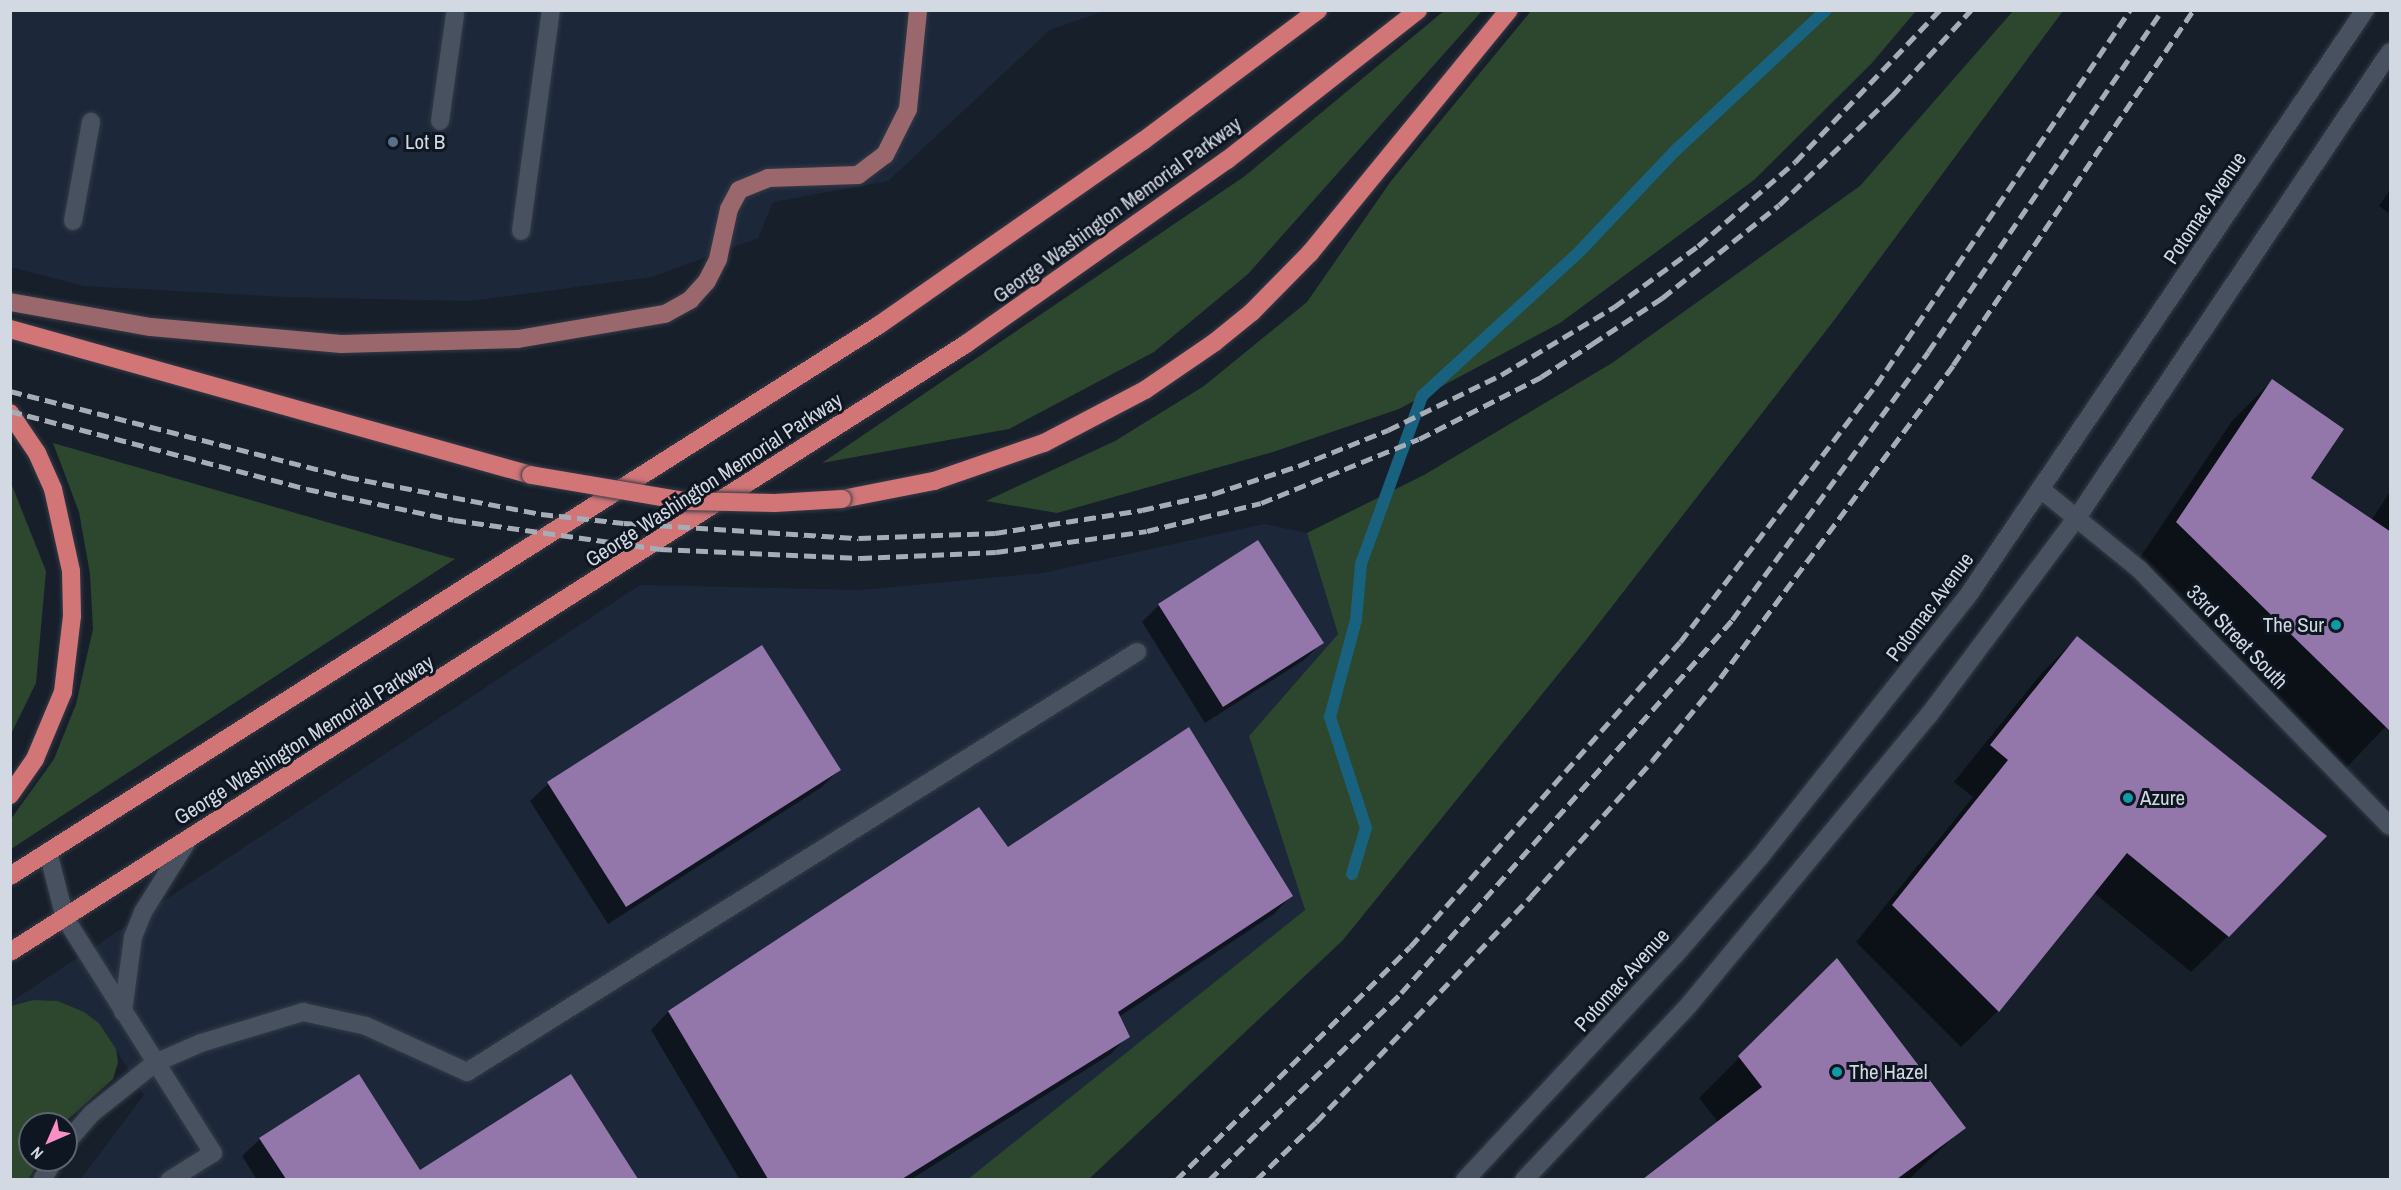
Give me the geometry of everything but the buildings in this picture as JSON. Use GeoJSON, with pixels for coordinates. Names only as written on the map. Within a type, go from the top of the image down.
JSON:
{"type":"FeatureCollection","features":[{"type":"Feature","properties":{"kind":"highway","name":"George Washington Memorial Parkway"},"geometry":{"type":"LineString","coordinates":[[10,876],[879,325],[1133,148],[1318,10]]}},
{"type":"Feature","properties":{"kind":"highway","name":"George Washington Memorial Parkway"},"geometry":{"type":"LineString","coordinates":[[10,952],[966,344],[1227,159],[1418,10]]}},
{"type":"Feature","properties":{"kind":"highway"},"geometry":{"type":"LineString","coordinates":[[10,329],[531,475],[684,501],[776,503],[842,499],[934,481],[1044,443],[1145,390],[1215,342],[1252,312],[1310,253],[1509,10]]}},
{"type":"Feature","properties":{"kind":"highway"},"geometry":{"type":"LineString","coordinates":[[10,413],[37,453],[52,489],[71,571],[72,616],[63,692],[35,759],[10,795]]}},
{"type":"Feature","properties":{"kind":"main road"},"geometry":{"type":"LineString","coordinates":[[10,302],[151,327],[341,344],[518,339],[665,314],[690,300],[707,281],[718,259],[729,209],[739,190],[768,178],[846,178],[877,164],[893,145],[908,109],[918,10]]}},
{"type":"Feature","properties":{"kind":"street"},"geometry":{"type":"LineString","coordinates":[[521,231],[551,10]]}},
{"type":"Feature","properties":{"kind":"street","name":"Potomac Avenue"},"geometry":{"type":"LineString","coordinates":[[1465,1179],[1602,1038],[1760,857],[1960,605],[2043,491],[2365,10]]}},
{"type":"Feature","properties":{"kind":"street"},"geometry":{"type":"LineString","coordinates":[[440,121],[455,14]]}},
{"type":"Feature","properties":{"kind":"street"},"geometry":{"type":"LineString","coordinates":[[1524,1179],[1680,1014],[1788,889],[1929,715],[2078,516],[2391,52]]}},
{"type":"Feature","properties":{"kind":"street"},"geometry":{"type":"LineString","coordinates":[[73,221],[91,122]]}},
{"type":"Feature","properties":{"kind":"street","name":"33rd Street South"},"geometry":{"type":"LineString","coordinates":[[2043,491],[2078,516],[2139,568],[2391,826]]}},
{"type":"Feature","properties":{"kind":"street"},"geometry":{"type":"LineString","coordinates":[[78,1129],[91,1114],[155,1063],[201,1043],[303,1012],[366,1026],[467,1072],[1137,652]]}},
{"type":"Feature","properties":{"kind":"street"},"geometry":{"type":"LineString","coordinates":[[123,1012],[133,937],[188,840]]}},
{"type":"Feature","properties":{"kind":"street"},"geometry":{"type":"LineString","coordinates":[[48,852],[65,918],[213,1153],[170,1179]]}},
{"type":"Feature","properties":{"kind":"shaded area","name":"Lot B"},"geometry":{"type":"Polygon","coordinates":[[[10,11],[1103,11],[1050,30],[888,181],[773,202],[758,238],[652,277],[471,301],[286,297],[84,286],[11,267],[10,11]]]}},
{"type":"Feature","properties":{"kind":"shaded area"},"geometry":{"type":"Polygon","coordinates":[[[1264,524],[1307,533],[1338,634],[1249,736],[1305,910],[968,1179],[81,1179],[144,1095],[99,1023],[84,1012],[58,1001],[33,1000],[11,1006],[11,1002],[640,585],[861,590],[1043,573],[1264,524]]]}},
{"type":"Feature","properties":{"kind":"green space"},"geometry":{"type":"Polygon","coordinates":[[[1445,10],[1482,11],[1248,274],[1154,352],[1009,429],[822,463],[1245,176],[1445,10]]]}},
{"type":"Feature","properties":{"kind":"green space"},"geometry":{"type":"Polygon","coordinates":[[[1531,11],[1916,11],[1871,64],[1754,180],[1560,323],[1399,409],[1273,452],[1057,513],[986,501],[1115,441],[1204,386],[1307,302],[1391,181],[1531,11]]]}},
{"type":"Feature","properties":{"kind":"green space"},"geometry":{"type":"Polygon","coordinates":[[[2013,11],[2063,11],[1832,323],[1586,640],[1343,940],[1089,1179],[968,1179],[1305,910],[1249,736],[1338,634],[1307,533],[1424,475],[1612,363],[1860,186],[2013,11]]]}},
{"type":"Feature","properties":{"kind":"green space"},"geometry":{"type":"Polygon","coordinates":[[[53,443],[455,559],[11,849],[11,819],[54,759],[76,704],[93,629],[90,574],[79,512],[53,443]]]}},
{"type":"Feature","properties":{"kind":"green space"},"geometry":{"type":"Polygon","coordinates":[[[11,483],[46,571],[36,683],[11,734],[11,483]]]}},
{"type":"Feature","properties":{"kind":"green space"},"geometry":{"type":"Polygon","coordinates":[[[33,1000],[58,1001],[84,1012],[99,1023],[116,1049],[118,1062],[113,1079],[76,1112],[18,1112],[18,1172],[33,1172],[29,1179],[11,1179],[11,1006],[33,1000]]]}},
{"type":"Feature","properties":{"kind":"waterway"},"geometry":{"type":"LineString","coordinates":[[1352,874],[1366,828],[1330,717],[1356,620],[1361,564],[1422,396],[1580,251],[1676,150],[1826,10]]}},
{"type":"Feature","properties":{"kind":"railway"},"geometry":{"type":"LineString","coordinates":[[10,391],[347,477],[541,514],[624,523],[859,538],[995,533],[1142,510],[1213,494],[1298,466],[1388,430],[1501,375],[1614,307],[1698,246],[1795,162],[1940,10]]}},
{"type":"Feature","properties":{"kind":"railway"},"geometry":{"type":"LineString","coordinates":[[10,411],[307,489],[454,520],[660,549],[860,558],[996,552],[1147,531],[1261,503],[1419,439],[1541,377],[1662,298],[1779,205],[1891,97],[1971,10]]}},
{"type":"Feature","properties":{"kind":"railway"},"geometry":{"type":"LineString","coordinates":[[1176,1180],[1410,947],[1680,642],[1876,385],[2130,10]]}},
{"type":"Feature","properties":{"kind":"railway"},"geometry":{"type":"LineString","coordinates":[[1209,1180],[1401,993],[1732,620],[1928,352],[2162,10]]}},
{"type":"Feature","properties":{"kind":"railway"},"geometry":{"type":"LineString","coordinates":[[1256,1180],[1316,1122],[1531,896],[1652,761],[1720,678],[1953,365],[2193,10]]}},
{"type":"Feature","properties":{"kind":"place","name":"Lot B"},"geometry":{"type":"Point","coordinates":[393,142]}},
{"type":"Feature","properties":{"kind":"place","name":"The Sur"},"geometry":{"type":"Point","coordinates":[2336,625]}},
{"type":"Feature","properties":{"kind":"place","name":"Azure"},"geometry":{"type":"Point","coordinates":[2128,798]}},
{"type":"Feature","properties":{"kind":"place","name":"The Hazel"},"geometry":{"type":"Point","coordinates":[1837,1072]}}]}
